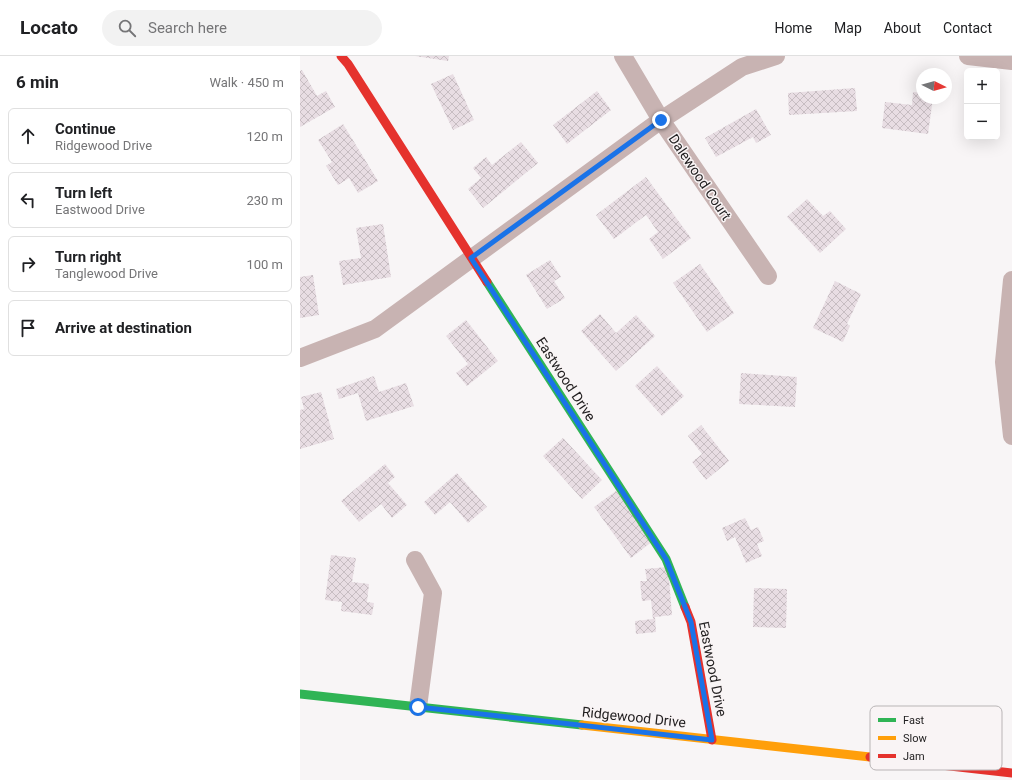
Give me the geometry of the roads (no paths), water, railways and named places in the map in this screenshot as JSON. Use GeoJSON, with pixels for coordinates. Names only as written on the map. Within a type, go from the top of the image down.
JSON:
{"type":"FeatureCollection","features":[{"type":"Feature","properties":{"kind":"street","name":"Eastwood Drive"},"geometry":{"type":"LineString","coordinates":[[341,56],[348,64],[471,258],[666,559],[691,622],[712,740]]}},
{"type":"Feature","properties":{"kind":"street","name":"Dalewood Court"},"geometry":{"type":"LineString","coordinates":[[624,56],[661,120],[768,276]]}},
{"type":"Feature","properties":{"kind":"street"},"geometry":{"type":"LineString","coordinates":[[300,358],[375,329],[661,120],[742,67],[776,56]]}},
{"type":"Feature","properties":{"kind":"street"},"geometry":{"type":"LineString","coordinates":[[968,56],[1012,61]]}},
{"type":"Feature","properties":{"kind":"street"},"geometry":{"type":"LineString","coordinates":[[1012,280],[1004,362],[1012,436]]}},
{"type":"Feature","properties":{"kind":"street"},"geometry":{"type":"LineString","coordinates":[[415,560],[433,593],[418,707]]}},
{"type":"Feature","properties":{"kind":"street","name":"Ridgewood Drive"},"geometry":{"type":"LineString","coordinates":[[300,694],[870,757]]}},
{"type":"Feature","properties":{"kind":"street","name":"Ridgewood Drive"},"geometry":{"type":"LineString","coordinates":[[985,770],[1012,773]]}}]}
